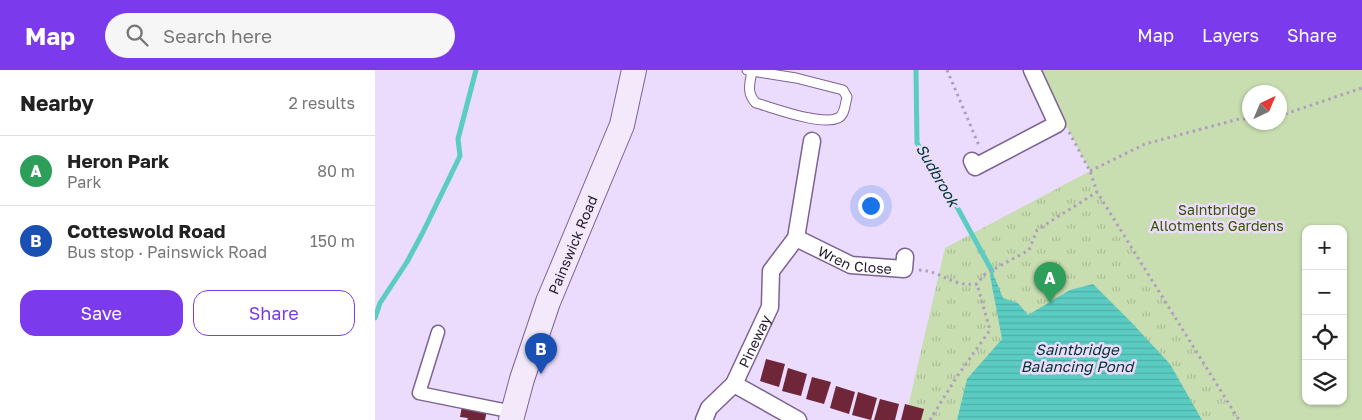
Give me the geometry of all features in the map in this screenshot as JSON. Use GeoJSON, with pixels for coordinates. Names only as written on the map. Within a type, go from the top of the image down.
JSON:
{"type":"FeatureCollection","features":[{"type":"Feature","properties":{"kind":"main road","name":"Painswick Road"},"geometry":{"type":"LineString","coordinates":[[512,416],[548,302],[621,126],[635,70]]}},
{"type":"Feature","properties":{"kind":"street"},"geometry":{"type":"LineString","coordinates":[[972,161],[975,167],[1057,124],[1032,70]]}},
{"type":"Feature","properties":{"kind":"street","name":"Pineway"},"geometry":{"type":"LineString","coordinates":[[704,420],[709,408],[734,384],[770,307],[771,271],[797,238],[812,141]]}},
{"type":"Feature","properties":{"kind":"street","name":"Wren Close"},"geometry":{"type":"LineString","coordinates":[[797,238],[851,265],[904,263]]}},
{"type":"Feature","properties":{"kind":"street"},"geometry":{"type":"LineString","coordinates":[[439,332],[419,393],[512,416]]}},
{"type":"Feature","properties":{"kind":"street"},"geometry":{"type":"LineString","coordinates":[[734,384],[798,420]]}},
{"type":"Feature","properties":{"kind":"lane"},"geometry":{"type":"LineString","coordinates":[[750,70],[795,78],[843,90],[847,97],[843,113],[837,118],[822,120],[756,103],[751,98],[749,89],[750,70]]}},
{"type":"Feature","properties":{"kind":"path"},"geometry":{"type":"LineString","coordinates":[[947,70],[981,151],[988,148]]}},
{"type":"Feature","properties":{"kind":"path"},"geometry":{"type":"LineString","coordinates":[[1287,113],[1362,88]]}},
{"type":"Feature","properties":{"kind":"path"},"geometry":{"type":"LineString","coordinates":[[1090,172],[1145,144],[1242,119]]}},
{"type":"Feature","properties":{"kind":"path"},"geometry":{"type":"LineString","coordinates":[[1068,129],[1090,172],[1097,192],[1239,420]]}},
{"type":"Feature","properties":{"kind":"path"},"geometry":{"type":"LineString","coordinates":[[977,284],[985,274],[1029,250],[1037,230],[1097,192]]}},
{"type":"Feature","properties":{"kind":"path"},"geometry":{"type":"LineString","coordinates":[[904,263],[929,270],[953,283],[977,284]]}},
{"type":"Feature","properties":{"kind":"path"},"geometry":{"type":"LineString","coordinates":[[929,420],[990,330],[977,284]]}},
{"type":"Feature","properties":{"kind":"green space","name":"Saintbridge Allotments Gardens"},"geometry":{"type":"Polygon","coordinates":[[[1032,70],[1362,70],[1362,420],[1239,420],[1097,192],[1090,171],[1068,129],[1057,124],[1032,70]]]}},
{"type":"Feature","properties":{"kind":"green space"},"geometry":{"type":"Polygon","coordinates":[[[1090,171],[1097,192],[1240,420],[905,420],[945,248],[1090,171]]]}},
{"type":"Feature","properties":{"kind":"water","name":"Saintbridge Balancing Pond"},"geometry":{"type":"Polygon","coordinates":[[[992,271],[1003,298],[1018,303],[1028,315],[1070,290],[1093,284],[1170,364],[1202,420],[957,420],[967,379],[1002,339],[990,275],[992,271]]]}},
{"type":"Feature","properties":{"kind":"building"},"geometry":{"type":"Polygon","coordinates":[[[766,359],[785,364],[779,387],[760,381],[766,359]]]}},
{"type":"Feature","properties":{"kind":"building"},"geometry":{"type":"Polygon","coordinates":[[[788,368],[807,374],[801,396],[782,391],[788,368]]]}},
{"type":"Feature","properties":{"kind":"building"},"geometry":{"type":"Polygon","coordinates":[[[812,377],[831,382],[824,404],[806,399],[812,377]]]}},
{"type":"Feature","properties":{"kind":"building"},"geometry":{"type":"Polygon","coordinates":[[[836,386],[855,392],[849,414],[830,408],[836,386]]]}},
{"type":"Feature","properties":{"kind":"building"},"geometry":{"type":"Polygon","coordinates":[[[858,392],[877,398],[871,420],[852,415],[858,392]]]}},
{"type":"Feature","properties":{"kind":"building"},"geometry":{"type":"Polygon","coordinates":[[[880,399],[899,404],[895,420],[874,420],[880,399]]]}},
{"type":"Feature","properties":{"kind":"building"},"geometry":{"type":"Polygon","coordinates":[[[905,404],[924,409],[921,420],[901,420],[905,404]]]}},
{"type":"Feature","properties":{"kind":"building"},"geometry":{"type":"Polygon","coordinates":[[[462,406],[487,410],[485,420],[467,420],[468,418],[460,417],[462,406]]]}},
{"type":"Feature","properties":{"kind":"waterway"},"geometry":{"type":"LineString","coordinates":[[375,318],[380,303],[407,262],[423,232],[460,156],[458,139],[476,70]]}},
{"type":"Feature","properties":{"kind":"waterway","name":"Sudbrook"},"geometry":{"type":"LineString","coordinates":[[916,70],[917,143],[951,196],[992,271]]}},
{"type":"Feature","properties":{"kind":"place","name":"Heron Park"},"geometry":{"type":"Point","coordinates":[1050,303]}},
{"type":"Feature","properties":{"kind":"place","name":"Cotteswold Road"},"geometry":{"type":"Point","coordinates":[541,374]}}]}
